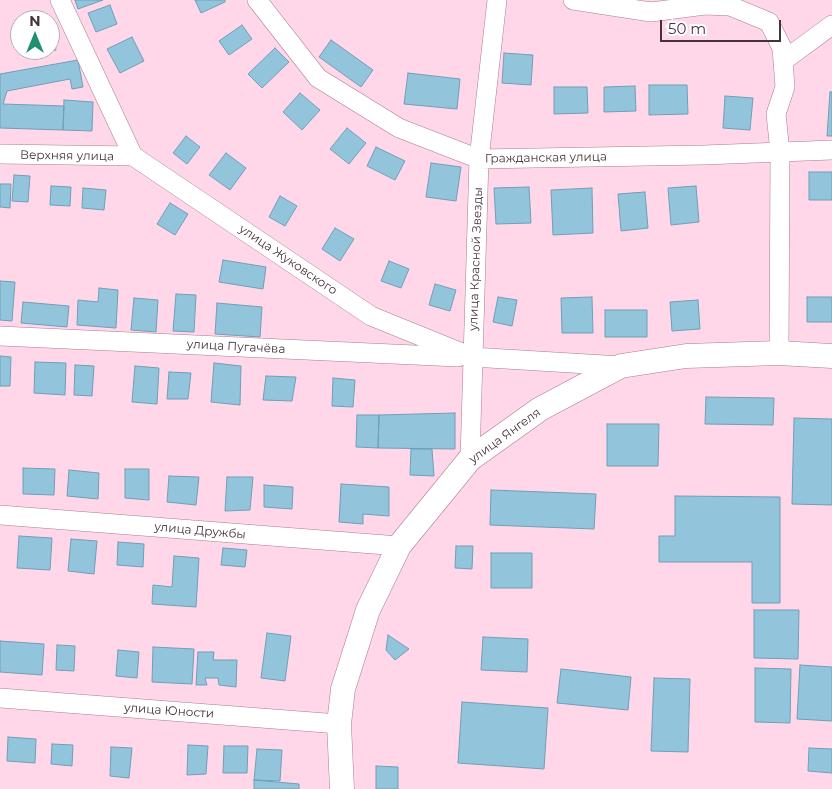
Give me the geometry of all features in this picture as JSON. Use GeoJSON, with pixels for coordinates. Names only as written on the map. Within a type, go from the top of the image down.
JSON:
{"type":"FeatureCollection","features":[{"type":"Feature","properties":{"kind":"street"},"geometry":{"type":"LineString","coordinates":[[60,0],[133,156]]}},
{"type":"Feature","properties":{"kind":"street","name":"Гражданская улица"},"geometry":{"type":"LineString","coordinates":[[257,0],[318,78],[398,128],[479,159],[832,150]]}},
{"type":"Feature","properties":{"kind":"street","name":"улица Красной Звезды"},"geometry":{"type":"LineString","coordinates":[[470,459],[479,159],[497,0]]}},
{"type":"Feature","properties":{"kind":"street"},"geometry":{"type":"LineString","coordinates":[[573,0],[651,12],[724,3],[769,22],[782,48],[785,87],[776,114],[780,152],[779,353]]}},
{"type":"Feature","properties":{"kind":"street"},"geometry":{"type":"LineString","coordinates":[[783,61],[832,25]]}},
{"type":"Feature","properties":{"kind":"street","name":"Верхняя улица"},"geometry":{"type":"LineString","coordinates":[[0,154],[133,156]]}},
{"type":"Feature","properties":{"kind":"street","name":"улица Жуковского"},"geometry":{"type":"LineString","coordinates":[[133,156],[370,316],[472,357],[621,366]]}},
{"type":"Feature","properties":{"kind":"street","name":"улица Пугачёва"},"geometry":{"type":"LineString","coordinates":[[0,336],[472,357]]}},
{"type":"Feature","properties":{"kind":"street","name":"улица Янгеля"},"geometry":{"type":"LineString","coordinates":[[342,789],[338,724],[343,689],[368,610],[399,546],[470,459],[540,409],[621,366],[686,356],[779,353],[832,356]]}},
{"type":"Feature","properties":{"kind":"street","name":"улица Дружбы"},"geometry":{"type":"LineString","coordinates":[[0,515],[399,546]]}},
{"type":"Feature","properties":{"kind":"street","name":"улица Юности"},"geometry":{"type":"LineString","coordinates":[[0,698],[338,724]]}},
{"type":"Feature","properties":{"kind":"building"},"geometry":{"type":"Polygon","coordinates":[[[75,0],[103,0],[78,9],[75,0]]]}},
{"type":"Feature","properties":{"kind":"building"},"geometry":{"type":"Polygon","coordinates":[[[195,0],[225,0],[225,2],[201,13],[195,0]]]}},
{"type":"Feature","properties":{"kind":"building"},"geometry":{"type":"Polygon","coordinates":[[[110,5],[117,24],[96,32],[88,13],[110,5]]]}},
{"type":"Feature","properties":{"kind":"building"},"geometry":{"type":"Polygon","coordinates":[[[242,25],[252,39],[229,55],[219,41],[242,25]]]}},
{"type":"Feature","properties":{"kind":"building"},"geometry":{"type":"Polygon","coordinates":[[[132,37],[144,61],[120,73],[107,49],[132,37]]]}},
{"type":"Feature","properties":{"kind":"building"},"geometry":{"type":"Polygon","coordinates":[[[331,40],[373,70],[361,87],[319,57],[331,40]]]}},
{"type":"Feature","properties":{"kind":"building"},"geometry":{"type":"Polygon","coordinates":[[[275,48],[289,62],[262,88],[248,74],[275,48]]]}},
{"type":"Feature","properties":{"kind":"building"},"geometry":{"type":"Polygon","coordinates":[[[504,53],[533,55],[531,85],[502,83],[504,53]]]}},
{"type":"Feature","properties":{"kind":"building"},"geometry":{"type":"Polygon","coordinates":[[[78,60],[83,87],[72,89],[70,79],[7,91],[3,104],[64,106],[63,130],[0,128],[0,74],[78,60]]]}},
{"type":"Feature","properties":{"kind":"building"},"geometry":{"type":"Polygon","coordinates":[[[408,73],[460,79],[457,109],[404,104],[408,73]]]}},
{"type":"Feature","properties":{"kind":"building"},"geometry":{"type":"Polygon","coordinates":[[[649,85],[687,85],[688,114],[649,115],[649,85]]]}},
{"type":"Feature","properties":{"kind":"building"},"geometry":{"type":"Polygon","coordinates":[[[635,86],[636,111],[604,112],[604,87],[635,86]]]}},
{"type":"Feature","properties":{"kind":"building"},"geometry":{"type":"Polygon","coordinates":[[[554,87],[587,87],[588,113],[554,114],[554,87]]]}},
{"type":"Feature","properties":{"kind":"building"},"geometry":{"type":"Polygon","coordinates":[[[830,92],[832,92],[832,136],[827,136],[830,92]]]}},
{"type":"Feature","properties":{"kind":"building"},"geometry":{"type":"Polygon","coordinates":[[[300,93],[320,110],[302,130],[283,112],[300,93]]]}},
{"type":"Feature","properties":{"kind":"building"},"geometry":{"type":"Polygon","coordinates":[[[725,96],[753,98],[750,130],[723,128],[725,96]]]}},
{"type":"Feature","properties":{"kind":"building"},"geometry":{"type":"Polygon","coordinates":[[[64,100],[93,102],[92,131],[63,130],[64,100]]]}},
{"type":"Feature","properties":{"kind":"building"},"geometry":{"type":"Polygon","coordinates":[[[347,128],[366,143],[349,164],[330,149],[347,128]]]}},
{"type":"Feature","properties":{"kind":"building"},"geometry":{"type":"Polygon","coordinates":[[[186,136],[200,147],[187,164],[173,153],[186,136]]]}},
{"type":"Feature","properties":{"kind":"building"},"geometry":{"type":"Polygon","coordinates":[[[376,147],[405,161],[395,180],[367,166],[376,147]]]}},
{"type":"Feature","properties":{"kind":"building"},"geometry":{"type":"Polygon","coordinates":[[[226,153],[246,168],[230,190],[209,175],[226,153]]]}},
{"type":"Feature","properties":{"kind":"building"},"geometry":{"type":"Polygon","coordinates":[[[431,163],[461,167],[456,201],[426,197],[431,163]]]}},
{"type":"Feature","properties":{"kind":"building"},"geometry":{"type":"Polygon","coordinates":[[[809,172],[832,172],[832,200],[809,200],[809,172]]]}},
{"type":"Feature","properties":{"kind":"building"},"geometry":{"type":"Polygon","coordinates":[[[14,175],[30,176],[28,202],[12,201],[14,175]]]}},
{"type":"Feature","properties":{"kind":"building"},"geometry":{"type":"Polygon","coordinates":[[[0,184],[11,184],[10,208],[0,207],[0,184]]]}},
{"type":"Feature","properties":{"kind":"building"},"geometry":{"type":"Polygon","coordinates":[[[51,186],[71,187],[70,206],[50,205],[51,186]]]}},
{"type":"Feature","properties":{"kind":"building"},"geometry":{"type":"Polygon","coordinates":[[[696,186],[699,222],[671,225],[668,188],[696,186]]]}},
{"type":"Feature","properties":{"kind":"building"},"geometry":{"type":"Polygon","coordinates":[[[529,187],[531,223],[496,224],[494,188],[529,187]]]}},
{"type":"Feature","properties":{"kind":"building"},"geometry":{"type":"Polygon","coordinates":[[[83,188],[106,190],[104,210],[82,208],[83,188]]]}},
{"type":"Feature","properties":{"kind":"building"},"geometry":{"type":"Polygon","coordinates":[[[592,188],[593,233],[553,235],[551,190],[592,188]]]}},
{"type":"Feature","properties":{"kind":"building"},"geometry":{"type":"Polygon","coordinates":[[[645,192],[648,228],[621,231],[618,194],[645,192]]]}},
{"type":"Feature","properties":{"kind":"building"},"geometry":{"type":"Polygon","coordinates":[[[280,196],[297,206],[285,226],[269,217],[280,196]]]}},
{"type":"Feature","properties":{"kind":"building"},"geometry":{"type":"Polygon","coordinates":[[[170,203],[188,214],[175,235],[157,224],[170,203]]]}},
{"type":"Feature","properties":{"kind":"building"},"geometry":{"type":"Polygon","coordinates":[[[335,228],[354,239],[340,261],[322,249],[335,228]]]}},
{"type":"Feature","properties":{"kind":"building"},"geometry":{"type":"Polygon","coordinates":[[[223,260],[266,267],[263,289],[219,282],[223,260]]]}},
{"type":"Feature","properties":{"kind":"building"},"geometry":{"type":"Polygon","coordinates":[[[389,261],[409,269],[401,288],[381,281],[389,261]]]}},
{"type":"Feature","properties":{"kind":"building"},"geometry":{"type":"Polygon","coordinates":[[[0,281],[15,282],[12,321],[0,320],[0,281]]]}},
{"type":"Feature","properties":{"kind":"building"},"geometry":{"type":"Polygon","coordinates":[[[435,284],[456,290],[450,311],[429,305],[435,284]]]}},
{"type":"Feature","properties":{"kind":"building"},"geometry":{"type":"Polygon","coordinates":[[[99,288],[118,290],[116,328],[77,325],[78,300],[98,302],[99,288]]]}},
{"type":"Feature","properties":{"kind":"building"},"geometry":{"type":"Polygon","coordinates":[[[176,294],[196,295],[194,332],[173,331],[176,294]]]}},
{"type":"Feature","properties":{"kind":"building"},"geometry":{"type":"Polygon","coordinates":[[[498,297],[517,300],[512,326],[493,322],[498,297]]]}},
{"type":"Feature","properties":{"kind":"building"},"geometry":{"type":"Polygon","coordinates":[[[592,297],[593,333],[562,333],[561,298],[592,297]]]}},
{"type":"Feature","properties":{"kind":"building"},"geometry":{"type":"Polygon","coordinates":[[[807,297],[832,297],[832,322],[807,322],[807,297]]]}},
{"type":"Feature","properties":{"kind":"building"},"geometry":{"type":"Polygon","coordinates":[[[134,298],[158,300],[156,332],[131,330],[134,298]]]}},
{"type":"Feature","properties":{"kind":"building"},"geometry":{"type":"Polygon","coordinates":[[[698,300],[700,329],[672,331],[670,302],[698,300]]]}},
{"type":"Feature","properties":{"kind":"building"},"geometry":{"type":"Polygon","coordinates":[[[23,302],[69,306],[67,327],[21,323],[23,302]]]}},
{"type":"Feature","properties":{"kind":"building"},"geometry":{"type":"Polygon","coordinates":[[[217,303],[262,307],[260,337],[215,334],[217,303]]]}},
{"type":"Feature","properties":{"kind":"building"},"geometry":{"type":"Polygon","coordinates":[[[605,310],[647,310],[647,337],[605,337],[605,310]]]}},
{"type":"Feature","properties":{"kind":"building"},"geometry":{"type":"Polygon","coordinates":[[[0,356],[11,357],[10,386],[0,386],[0,356]]]}},
{"type":"Feature","properties":{"kind":"building"},"geometry":{"type":"Polygon","coordinates":[[[35,362],[66,363],[65,395],[34,393],[35,362]]]}},
{"type":"Feature","properties":{"kind":"building"},"geometry":{"type":"Polygon","coordinates":[[[214,363],[241,366],[240,405],[211,402],[214,363]]]}},
{"type":"Feature","properties":{"kind":"building"},"geometry":{"type":"Polygon","coordinates":[[[75,365],[94,366],[92,396],[74,395],[75,365]]]}},
{"type":"Feature","properties":{"kind":"building"},"geometry":{"type":"Polygon","coordinates":[[[135,366],[159,368],[157,404],[132,402],[135,366]]]}},
{"type":"Feature","properties":{"kind":"building"},"geometry":{"type":"Polygon","coordinates":[[[169,372],[191,373],[188,399],[167,399],[169,372]]]}},
{"type":"Feature","properties":{"kind":"building"},"geometry":{"type":"Polygon","coordinates":[[[266,376],[296,377],[292,401],[263,400],[266,376]]]}},
{"type":"Feature","properties":{"kind":"building"},"geometry":{"type":"Polygon","coordinates":[[[333,378],[355,380],[353,407],[332,406],[333,378]]]}},
{"type":"Feature","properties":{"kind":"building"},"geometry":{"type":"Polygon","coordinates":[[[706,397],[774,398],[773,425],[705,424],[706,397]]]}},
{"type":"Feature","properties":{"kind":"building"},"geometry":{"type":"Polygon","coordinates":[[[455,413],[455,449],[378,448],[379,415],[455,413]]]}},
{"type":"Feature","properties":{"kind":"building"},"geometry":{"type":"Polygon","coordinates":[[[357,415],[379,415],[378,448],[356,447],[357,415]]]}},
{"type":"Feature","properties":{"kind":"building"},"geometry":{"type":"Polygon","coordinates":[[[794,418],[832,419],[832,505],[792,504],[794,418]]]}},
{"type":"Feature","properties":{"kind":"building"},"geometry":{"type":"Polygon","coordinates":[[[607,424],[659,424],[658,466],[607,466],[607,424]]]}},
{"type":"Feature","properties":{"kind":"building"},"geometry":{"type":"Polygon","coordinates":[[[411,449],[432,449],[434,476],[410,475],[411,449]]]}},
{"type":"Feature","properties":{"kind":"building"},"geometry":{"type":"Polygon","coordinates":[[[23,468],[55,469],[54,495],[23,494],[23,468]]]}},
{"type":"Feature","properties":{"kind":"building"},"geometry":{"type":"Polygon","coordinates":[[[125,469],[149,469],[149,500],[125,498],[125,469]]]}},
{"type":"Feature","properties":{"kind":"building"},"geometry":{"type":"Polygon","coordinates":[[[69,470],[99,473],[98,499],[67,496],[69,470]]]}},
{"type":"Feature","properties":{"kind":"building"},"geometry":{"type":"Polygon","coordinates":[[[169,476],[199,477],[196,505],[167,502],[169,476]]]}},
{"type":"Feature","properties":{"kind":"building"},"geometry":{"type":"Polygon","coordinates":[[[227,477],[253,477],[250,510],[225,511],[227,477]]]}},
{"type":"Feature","properties":{"kind":"building"},"geometry":{"type":"Polygon","coordinates":[[[341,484],[389,487],[389,516],[363,514],[363,524],[339,522],[341,484]]]}},
{"type":"Feature","properties":{"kind":"building"},"geometry":{"type":"Polygon","coordinates":[[[264,485],[293,487],[292,509],[264,507],[264,485]]]}},
{"type":"Feature","properties":{"kind":"building"},"geometry":{"type":"Polygon","coordinates":[[[491,490],[596,494],[594,529],[490,525],[491,490]]]}},
{"type":"Feature","properties":{"kind":"building"},"geometry":{"type":"Polygon","coordinates":[[[675,496],[780,497],[780,603],[752,603],[752,562],[659,562],[659,536],[675,536],[675,496]]]}},
{"type":"Feature","properties":{"kind":"building"},"geometry":{"type":"Polygon","coordinates":[[[19,536],[52,538],[50,570],[17,568],[19,536]]]}},
{"type":"Feature","properties":{"kind":"building"},"geometry":{"type":"Polygon","coordinates":[[[71,539],[97,541],[94,574],[68,571],[71,539]]]}},
{"type":"Feature","properties":{"kind":"building"},"geometry":{"type":"Polygon","coordinates":[[[118,542],[144,544],[143,567],[117,565],[118,542]]]}},
{"type":"Feature","properties":{"kind":"building"},"geometry":{"type":"Polygon","coordinates":[[[456,546],[473,546],[472,569],[455,568],[456,546]]]}},
{"type":"Feature","properties":{"kind":"building"},"geometry":{"type":"Polygon","coordinates":[[[223,548],[247,550],[245,567],[221,565],[223,548]]]}},
{"type":"Feature","properties":{"kind":"building"},"geometry":{"type":"Polygon","coordinates":[[[491,553],[532,553],[532,588],[491,588],[491,553]]]}},
{"type":"Feature","properties":{"kind":"building"},"geometry":{"type":"Polygon","coordinates":[[[174,556],[199,558],[196,607],[152,604],[153,585],[172,587],[174,556]]]}},
{"type":"Feature","properties":{"kind":"building"},"geometry":{"type":"Polygon","coordinates":[[[754,610],[799,610],[798,659],[754,658],[754,610]]]}},
{"type":"Feature","properties":{"kind":"building"},"geometry":{"type":"Polygon","coordinates":[[[267,633],[291,636],[285,681],[261,678],[267,633]]]}},
{"type":"Feature","properties":{"kind":"building"},"geometry":{"type":"Polygon","coordinates":[[[388,635],[409,649],[395,660],[386,650],[388,635]]]}},
{"type":"Feature","properties":{"kind":"building"},"geometry":{"type":"Polygon","coordinates":[[[483,637],[528,639],[527,672],[481,670],[483,637]]]}},
{"type":"Feature","properties":{"kind":"building"},"geometry":{"type":"Polygon","coordinates":[[[0,641],[44,644],[42,675],[0,672],[0,641]]]}},
{"type":"Feature","properties":{"kind":"building"},"geometry":{"type":"Polygon","coordinates":[[[57,645],[75,646],[74,671],[56,670],[57,645]]]}},
{"type":"Feature","properties":{"kind":"building"},"geometry":{"type":"Polygon","coordinates":[[[153,647],[194,649],[192,684],[152,682],[153,647]]]}},
{"type":"Feature","properties":{"kind":"building"},"geometry":{"type":"Polygon","coordinates":[[[118,650],[139,652],[137,678],[116,676],[118,650]]]}},
{"type":"Feature","properties":{"kind":"building"},"geometry":{"type":"Polygon","coordinates":[[[198,652],[214,652],[213,660],[237,660],[236,687],[219,685],[218,678],[205,678],[207,685],[196,685],[198,652]]]}},
{"type":"Feature","properties":{"kind":"building"},"geometry":{"type":"Polygon","coordinates":[[[800,665],[832,667],[832,721],[797,719],[800,665]]]}},
{"type":"Feature","properties":{"kind":"building"},"geometry":{"type":"Polygon","coordinates":[[[755,668],[791,669],[790,723],[755,722],[755,668]]]}},
{"type":"Feature","properties":{"kind":"building"},"geometry":{"type":"Polygon","coordinates":[[[561,669],[631,677],[628,710],[557,703],[561,669]]]}},
{"type":"Feature","properties":{"kind":"building"},"geometry":{"type":"Polygon","coordinates":[[[654,678],[690,679],[688,752],[651,751],[654,678]]]}},
{"type":"Feature","properties":{"kind":"building"},"geometry":{"type":"Polygon","coordinates":[[[462,702],[548,708],[544,769],[458,763],[462,702]]]}},
{"type":"Feature","properties":{"kind":"building"},"geometry":{"type":"Polygon","coordinates":[[[8,737],[36,739],[35,763],[7,761],[8,737]]]}},
{"type":"Feature","properties":{"kind":"building"},"geometry":{"type":"Polygon","coordinates":[[[52,744],[73,745],[72,766],[51,764],[52,744]]]}},
{"type":"Feature","properties":{"kind":"building"},"geometry":{"type":"Polygon","coordinates":[[[188,745],[208,746],[206,774],[187,775],[188,745]]]}},
{"type":"Feature","properties":{"kind":"building"},"geometry":{"type":"Polygon","coordinates":[[[224,746],[248,746],[247,773],[223,773],[224,746]]]}},
{"type":"Feature","properties":{"kind":"building"},"geometry":{"type":"Polygon","coordinates":[[[111,747],[132,748],[129,778],[110,776],[111,747]]]}},
{"type":"Feature","properties":{"kind":"building"},"geometry":{"type":"Polygon","coordinates":[[[809,748],[832,749],[832,773],[808,771],[809,748]]]}},
{"type":"Feature","properties":{"kind":"building"},"geometry":{"type":"Polygon","coordinates":[[[257,749],[282,750],[280,781],[254,780],[257,749]]]}},
{"type":"Feature","properties":{"kind":"building"},"geometry":{"type":"Polygon","coordinates":[[[376,766],[398,767],[398,789],[376,789],[376,766]]]}},
{"type":"Feature","properties":{"kind":"building"},"geometry":{"type":"Polygon","coordinates":[[[254,780],[299,784],[299,789],[254,789],[254,780]]]}}]}
